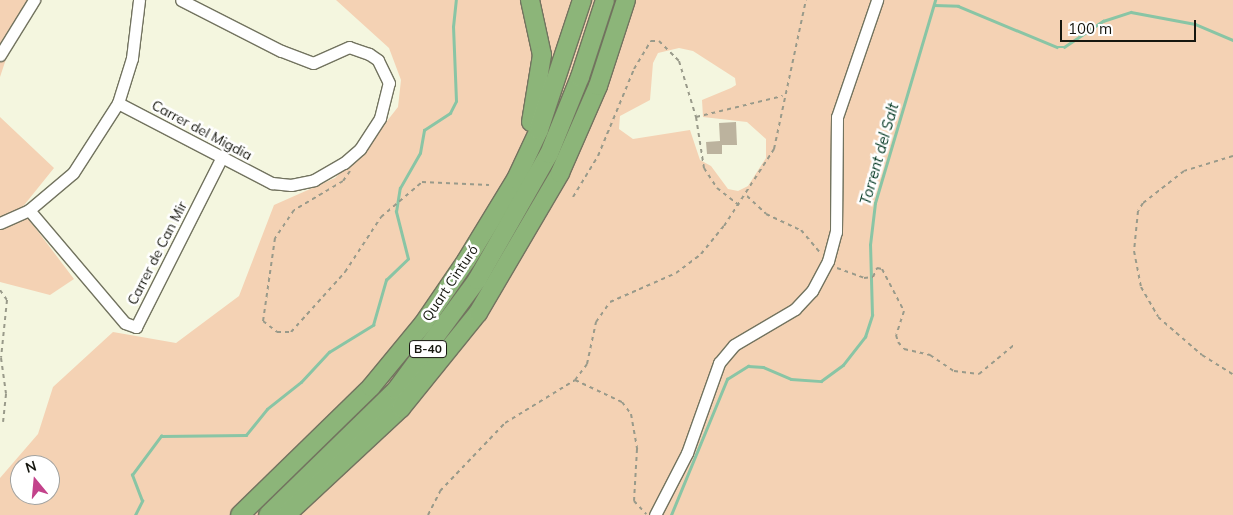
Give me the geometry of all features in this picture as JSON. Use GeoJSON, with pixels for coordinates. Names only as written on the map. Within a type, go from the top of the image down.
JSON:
{"type":"FeatureCollection","features":[{"type":"Feature","properties":{"kind":"highway"},"geometry":{"type":"LineString","coordinates":[[496,211],[530,124],[539,92],[542,56],[530,0]]}},
{"type":"Feature","properties":{"kind":"highway","name":"Quart Cinturó"},"geometry":{"type":"LineString","coordinates":[[240,515],[371,388],[423,324],[496,211],[539,130],[582,0]]}},
{"type":"Feature","properties":{"kind":"highway","name":"Quart Cinturó"},"geometry":{"type":"LineString","coordinates":[[268,515],[358,432],[396,390],[477,280],[549,154],[580,77],[605,0]]}},
{"type":"Feature","properties":{"kind":"highway"},"geometry":{"type":"LineString","coordinates":[[286,515],[401,408],[478,313],[560,173],[598,86],[626,0]]}},
{"type":"Feature","properties":{"kind":"street"},"geometry":{"type":"LineString","coordinates":[[0,55],[34,0]]}},
{"type":"Feature","properties":{"kind":"street"},"geometry":{"type":"LineString","coordinates":[[0,223],[29,210],[73,172],[118,103],[132,58],[139,0]]}},
{"type":"Feature","properties":{"kind":"street"},"geometry":{"type":"LineString","coordinates":[[181,0],[281,51],[313,63],[349,47],[359,48],[378,60],[389,83],[387,102],[360,149],[344,162]]}},
{"type":"Feature","properties":{"kind":"street"},"geometry":{"type":"LineString","coordinates":[[654,515],[688,453],[719,363],[734,345],[795,309],[812,291],[828,262],[836,232],[837,117],[877,0]]}},
{"type":"Feature","properties":{"kind":"street","name":"Carrer del Migdia"},"geometry":{"type":"LineString","coordinates":[[118,103],[272,183],[291,185],[314,180],[344,162]]}},
{"type":"Feature","properties":{"kind":"street","name":"Carrer de Can Mir"},"geometry":{"type":"LineString","coordinates":[[29,210],[125,323],[136,327],[222,157]]}},
{"type":"Feature","properties":{"kind":"path"},"geometry":{"type":"LineString","coordinates":[[428,515],[440,491],[505,423],[576,380],[586,364],[596,322],[610,302],[676,273],[710,245],[746,196],[774,149],[783,96],[797,54],[806,0]]}},
{"type":"Feature","properties":{"kind":"path"},"geometry":{"type":"LineString","coordinates":[[573,197],[598,156],[634,69],[651,41],[668,46],[679,61],[696,117],[704,168],[717,188],[739,205]]}},
{"type":"Feature","properties":{"kind":"path"},"geometry":{"type":"LineString","coordinates":[[696,117],[783,96]]}},
{"type":"Feature","properties":{"kind":"path"},"geometry":{"type":"LineString","coordinates":[[1233,156],[1184,171],[1150,196],[1138,211],[1134,251],[1141,287],[1158,317],[1202,355],[1233,374]]}},
{"type":"Feature","properties":{"kind":"path"},"geometry":{"type":"LineString","coordinates":[[344,162],[355,164],[343,181],[294,210],[276,238],[263,321],[278,332],[291,332],[345,272],[381,216],[422,182],[489,185]]}},
{"type":"Feature","properties":{"kind":"path"},"geometry":{"type":"LineString","coordinates":[[746,196],[766,214],[801,230],[828,262],[843,271],[869,278],[873,277],[877,268],[882,268],[903,306],[896,335],[904,349],[930,355],[954,371],[972,374],[986,369],[1015,344]]}},
{"type":"Feature","properties":{"kind":"path"},"geometry":{"type":"LineString","coordinates":[[0,290],[7,308],[1,358],[6,394],[3,422]]}},
{"type":"Feature","properties":{"kind":"path"},"geometry":{"type":"LineString","coordinates":[[576,380],[622,402],[631,414],[637,450],[634,501],[648,515]]}},
{"type":"Feature","properties":{"kind":"shaded area"},"geometry":{"type":"Polygon","coordinates":[[[0,0],[38,0],[7,56],[0,77],[0,0]]]}},
{"type":"Feature","properties":{"kind":"shaded area"},"geometry":{"type":"Polygon","coordinates":[[[336,0],[1233,0],[1233,515],[0,515],[0,478],[10,466],[10,505],[60,505],[60,455],[20,455],[38,434],[53,387],[113,332],[176,343],[239,296],[274,205],[335,178],[369,144],[398,107],[401,80],[389,48],[336,0]],[[679,48],[658,53],[653,63],[650,100],[620,116],[619,129],[633,139],[690,130],[700,160],[711,166],[728,189],[738,191],[748,186],[766,158],[766,139],[747,122],[703,117],[702,100],[736,85],[735,78],[693,51],[679,48]]]}},
{"type":"Feature","properties":{"kind":"shaded area"},"geometry":{"type":"Polygon","coordinates":[[[0,117],[54,168],[21,209],[74,279],[50,295],[0,282],[0,117]]]}},
{"type":"Feature","properties":{"kind":"building"},"geometry":{"type":"Polygon","coordinates":[[[736,122],[737,145],[722,145],[722,154],[707,154],[706,142],[720,141],[719,123],[736,122]]]}},
{"type":"Feature","properties":{"kind":"waterway"},"geometry":{"type":"LineString","coordinates":[[135,515],[142,501],[132,475],[161,436],[246,435],[267,409],[301,382],[329,352],[373,325],[386,280],[408,259],[396,212],[400,188],[420,153],[424,130],[450,113],[456,101],[453,27],[456,0]]}},
{"type":"Feature","properties":{"kind":"waterway","name":"Torrent del Salt"},"geometry":{"type":"LineString","coordinates":[[671,515],[727,379],[748,366],[763,367],[791,379],[821,381],[843,365],[865,337],[872,315],[870,245],[875,203],[935,0]]}},
{"type":"Feature","properties":{"kind":"waterway"},"geometry":{"type":"LineString","coordinates":[[934,5],[958,6],[1057,47],[1064,47],[1103,21],[1131,12],[1195,24],[1233,40]]}}]}
